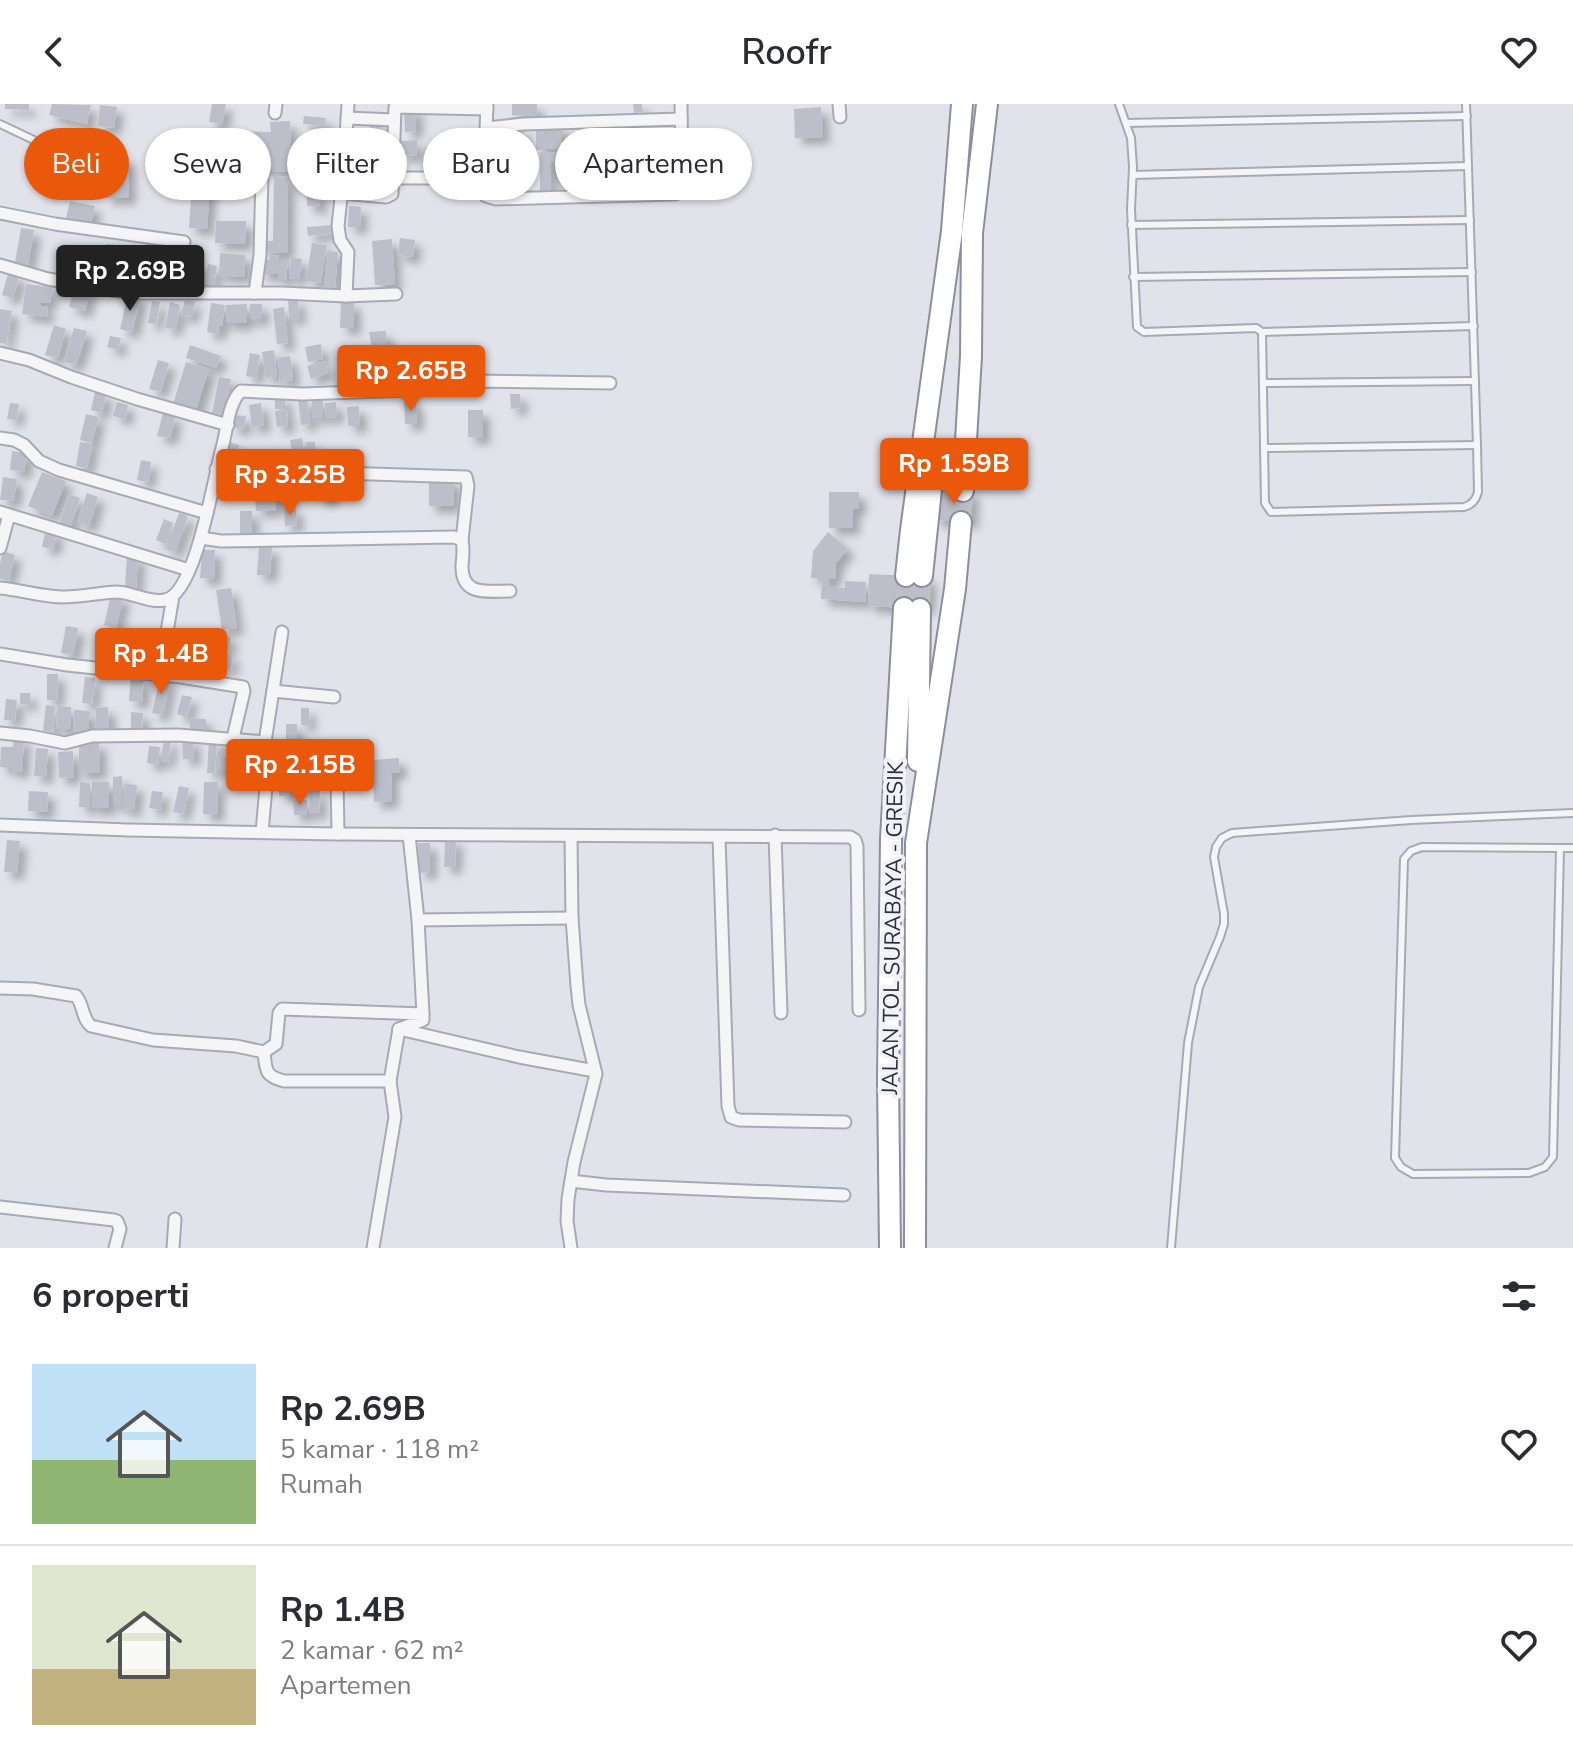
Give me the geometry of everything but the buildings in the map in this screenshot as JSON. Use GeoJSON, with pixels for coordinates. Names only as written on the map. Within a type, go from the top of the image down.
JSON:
{"type":"FeatureCollection","features":[{"type":"Feature","properties":{"kind":"highway"},"geometry":{"type":"LineString","coordinates":[[962,104],[952,231],[911,530],[914,576],[930,488],[957,293],[972,233]]}},
{"type":"Feature","properties":{"kind":"highway"},"geometry":{"type":"LineString","coordinates":[[963,491],[971,356],[972,233],[987,104]]}},
{"type":"Feature","properties":{"kind":"highway","name":"JALAN TOL SURABAYA - GRESIK"},"geometry":{"type":"LineString","coordinates":[[916,843],[955,589],[961,522]]}},
{"type":"Feature","properties":{"kind":"highway","name":"JALAN TOL SURABAYA - GRESIK"},"geometry":{"type":"LineString","coordinates":[[890,1248],[888,1079],[891,839],[912,608],[916,843],[915,1248]]}},
{"type":"Feature","properties":{"kind":"street"},"geometry":{"type":"LineString","coordinates":[[346,128],[348,104]]}},
{"type":"Feature","properties":{"kind":"street"},"geometry":{"type":"LineString","coordinates":[[539,198],[675,194],[681,187],[682,179],[681,104]]}},
{"type":"Feature","properties":{"kind":"street"},"geometry":{"type":"LineString","coordinates":[[839,104],[840,117]]}},
{"type":"Feature","properties":{"kind":"street"},"geometry":{"type":"LineString","coordinates":[[394,128],[395,105],[487,106],[487,128],[681,119]]}},
{"type":"Feature","properties":{"kind":"street"},"geometry":{"type":"LineString","coordinates":[[347,118],[394,120]]}},
{"type":"Feature","properties":{"kind":"street"},"geometry":{"type":"LineString","coordinates":[[255,293],[261,200]]}},
{"type":"Feature","properties":{"kind":"street"},"geometry":{"type":"LineString","coordinates":[[340,200],[340,240],[348,252],[346,296]]}},
{"type":"Feature","properties":{"kind":"street"},"geometry":{"type":"LineString","coordinates":[[0,213],[184,242]]}},
{"type":"Feature","properties":{"kind":"street"},"geometry":{"type":"LineString","coordinates":[[0,265],[48,279],[119,291],[346,296],[396,294]]}},
{"type":"Feature","properties":{"kind":"street"},"geometry":{"type":"LineString","coordinates":[[0,353],[29,360],[137,399],[228,425]]}},
{"type":"Feature","properties":{"kind":"street"},"geometry":{"type":"LineString","coordinates":[[0,588],[62,597],[115,592],[155,600],[173,596],[189,570],[201,538],[235,399],[241,391],[303,394],[437,389],[473,381],[610,383]]}},
{"type":"Feature","properties":{"kind":"street"},"geometry":{"type":"LineString","coordinates":[[0,438],[24,445],[39,461],[59,470],[207,513]]}},
{"type":"Feature","properties":{"kind":"street"},"geometry":{"type":"LineString","coordinates":[[216,469],[466,477],[463,578],[477,590],[510,591]]}},
{"type":"Feature","properties":{"kind":"street"},"geometry":{"type":"LineString","coordinates":[[0,548],[4,513],[189,570]]}},
{"type":"Feature","properties":{"kind":"street"},"geometry":{"type":"LineString","coordinates":[[201,538],[221,541],[454,537],[462,540]]}},
{"type":"Feature","properties":{"kind":"street"},"geometry":{"type":"LineString","coordinates":[[160,674],[173,596]]}},
{"type":"Feature","properties":{"kind":"street"},"geometry":{"type":"LineString","coordinates":[[262,832],[268,765],[265,742],[282,632]]}},
{"type":"Feature","properties":{"kind":"street"},"geometry":{"type":"LineString","coordinates":[[0,654],[243,687],[233,738]]}},
{"type":"Feature","properties":{"kind":"street"},"geometry":{"type":"LineString","coordinates":[[273,691],[334,697]]}},
{"type":"Feature","properties":{"kind":"street"},"geometry":{"type":"LineString","coordinates":[[0,733],[65,743],[92,736],[178,735],[265,742]]}},
{"type":"Feature","properties":{"kind":"street"},"geometry":{"type":"LineString","coordinates":[[268,765],[333,768],[337,777],[338,834]]}},
{"type":"Feature","properties":{"kind":"street"},"geometry":{"type":"LineString","coordinates":[[0,825],[338,834],[850,837],[857,846],[859,1010]]}},
{"type":"Feature","properties":{"kind":"street"},"geometry":{"type":"LineString","coordinates":[[399,1029],[423,1020],[418,920],[409,835]]}},
{"type":"Feature","properties":{"kind":"street"},"geometry":{"type":"LineString","coordinates":[[775,835],[781,1013]]}},
{"type":"Feature","properties":{"kind":"street"},"geometry":{"type":"LineString","coordinates":[[571,837],[572,918],[579,1005],[595,1071],[571,1181],[567,1221],[571,1248]]}},
{"type":"Feature","properties":{"kind":"street"},"geometry":{"type":"LineString","coordinates":[[719,837],[728,1106],[731,1117],[739,1120],[845,1122]]}},
{"type":"Feature","properties":{"kind":"street"},"geometry":{"type":"LineString","coordinates":[[418,920],[572,918]]}},
{"type":"Feature","properties":{"kind":"street"},"geometry":{"type":"LineString","coordinates":[[0,988],[33,989],[76,996],[91,1026],[153,1040],[236,1046],[264,1052],[276,1044],[282,1009],[423,1014]]}},
{"type":"Feature","properties":{"kind":"street"},"geometry":{"type":"LineString","coordinates":[[399,1029],[595,1071]]}},
{"type":"Feature","properties":{"kind":"street"},"geometry":{"type":"LineString","coordinates":[[373,1248],[395,1117],[390,1081],[399,1029]]}},
{"type":"Feature","properties":{"kind":"street"},"geometry":{"type":"LineString","coordinates":[[264,1052],[268,1074],[284,1081],[390,1081]]}},
{"type":"Feature","properties":{"kind":"street"},"geometry":{"type":"LineString","coordinates":[[571,1181],[844,1195]]}},
{"type":"Feature","properties":{"kind":"street"},"geometry":{"type":"LineString","coordinates":[[0,1207],[117,1221],[120,1229],[115,1248]]}},
{"type":"Feature","properties":{"kind":"street"},"geometry":{"type":"LineString","coordinates":[[173,1248],[175,1219]]}},
{"type":"Feature","properties":{"kind":"lane"},"geometry":{"type":"LineString","coordinates":[[1119,104],[1131,138],[1133,277],[1136,323],[1140,330],[1256,328],[1262,332],[1474,326]]}},
{"type":"Feature","properties":{"kind":"lane"},"geometry":{"type":"LineString","coordinates":[[1262,332],[1265,503],[1271,512],[1464,507],[1473,502],[1478,492],[1466,104]]}},
{"type":"Feature","properties":{"kind":"lane"},"geometry":{"type":"LineString","coordinates":[[1126,123],[1467,116]]}},
{"type":"Feature","properties":{"kind":"lane"},"geometry":{"type":"LineString","coordinates":[[0,124],[24,135]]}},
{"type":"Feature","properties":{"kind":"lane"},"geometry":{"type":"LineString","coordinates":[[1133,175],[1468,166]]}},
{"type":"Feature","properties":{"kind":"lane"},"geometry":{"type":"LineString","coordinates":[[1131,225],[1470,220]]}},
{"type":"Feature","properties":{"kind":"lane"},"geometry":{"type":"LineString","coordinates":[[1133,277],[1472,272]]}},
{"type":"Feature","properties":{"kind":"lane"},"geometry":{"type":"LineString","coordinates":[[1263,383],[1475,381]]}},
{"type":"Feature","properties":{"kind":"lane"},"geometry":{"type":"LineString","coordinates":[[1264,448],[1477,445]]}},
{"type":"Feature","properties":{"kind":"lane"},"geometry":{"type":"LineString","coordinates":[[1171,1248],[1188,1043],[1199,987],[1224,924],[1214,857],[1222,838],[1232,833],[1381,822],[1573,813]]}},
{"type":"Feature","properties":{"kind":"lane"},"geometry":{"type":"LineString","coordinates":[[1560,848],[1553,1157],[1545,1167],[1529,1173],[1413,1174],[1401,1167],[1395,1158],[1404,859],[1411,851],[1422,847],[1573,848]]}},
{"type":"Feature","properties":{"kind":"tunnel"},"geometry":{"type":"LineString","coordinates":[[961,522],[963,491]]}},
{"type":"Feature","properties":{"kind":"tunnel"},"geometry":{"type":"LineString","coordinates":[[904,608],[906,576]]}},
{"type":"Feature","properties":{"kind":"tunnel"},"geometry":{"type":"LineString","coordinates":[[920,609],[922,576]]}}]}
